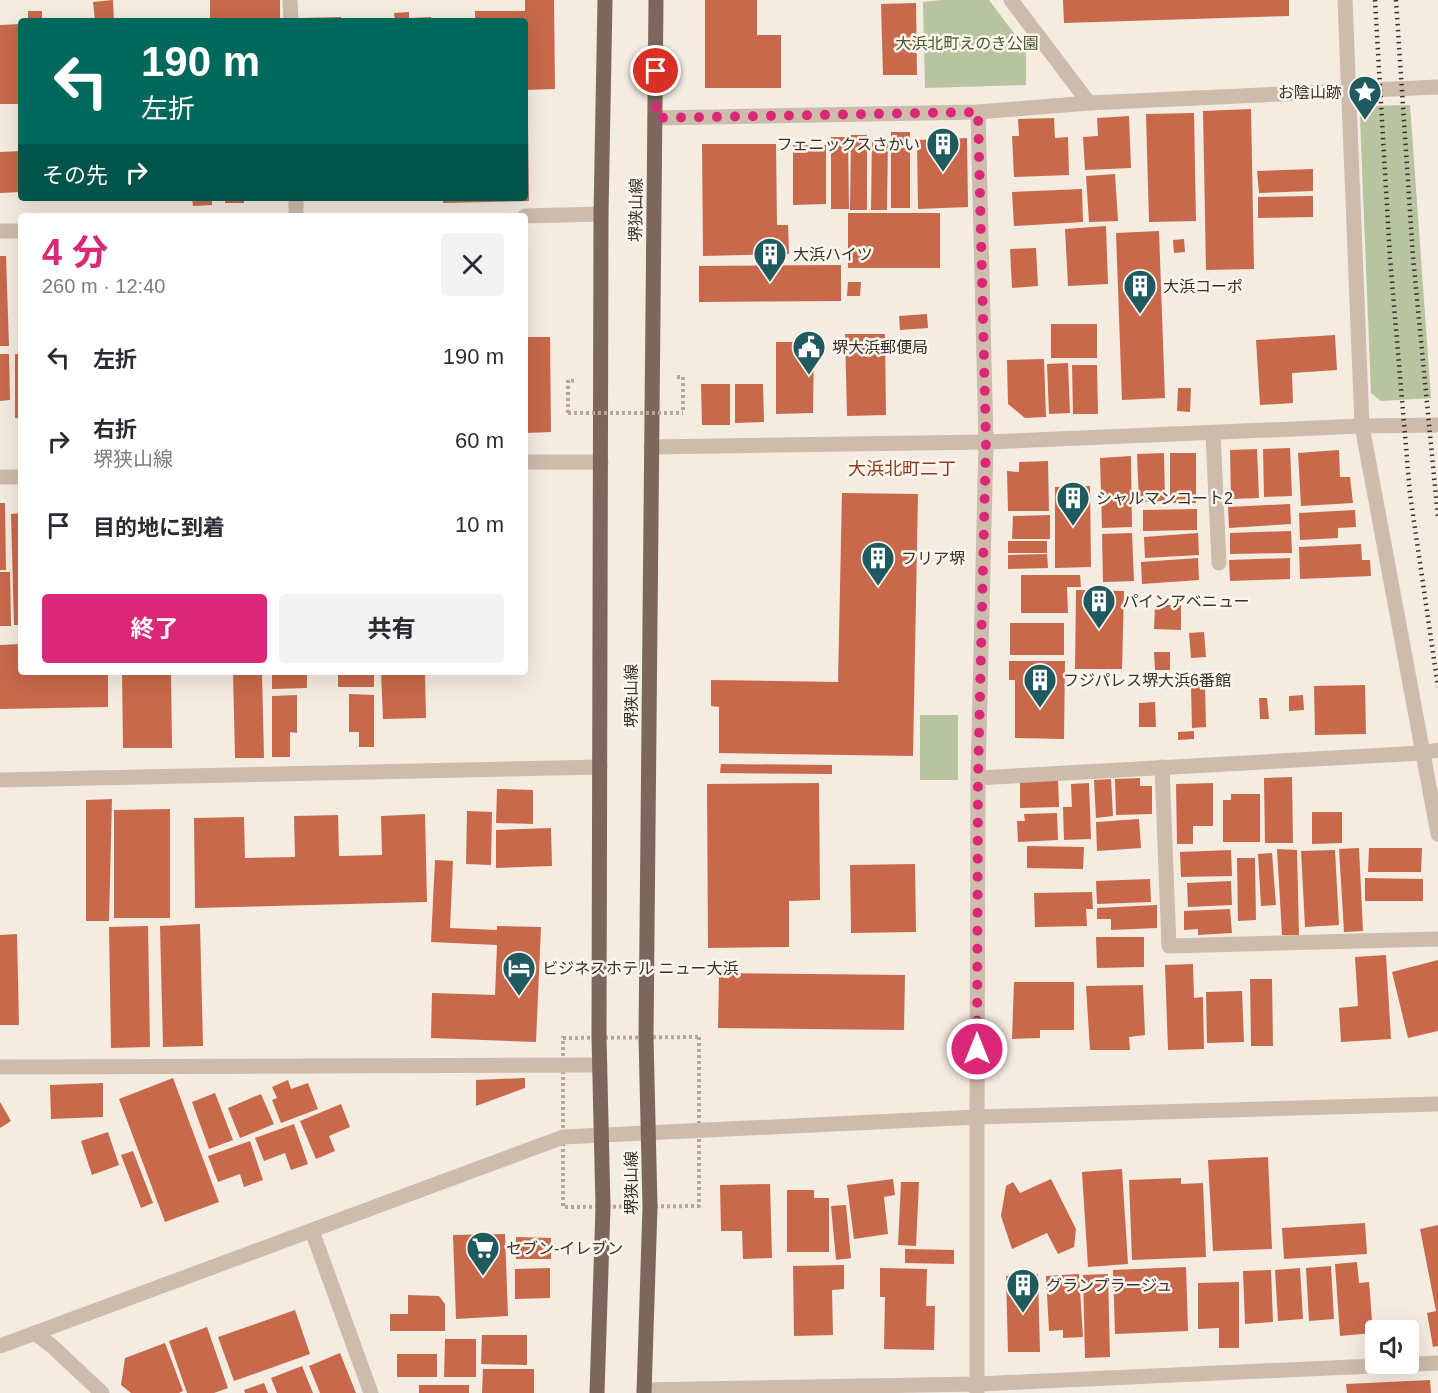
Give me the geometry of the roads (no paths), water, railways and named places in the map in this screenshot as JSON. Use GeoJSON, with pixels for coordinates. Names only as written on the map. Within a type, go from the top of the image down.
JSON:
{"type":"FeatureCollection","features":[{"type":"Feature","properties":{"kind":"main road","name":"堺狭山線"},"geometry":{"type":"LineString","coordinates":[[597,1393],[603,1207],[600,1065],[600,462],[605,0]]}},
{"type":"Feature","properties":{"kind":"main road","name":"堺狭山線"},"geometry":{"type":"LineString","coordinates":[[644,1391],[650,1207],[646,1037],[656,0]]}},
{"type":"Feature","properties":{"kind":"street"},"geometry":{"type":"LineString","coordinates":[[290,0],[291,18]]}},
{"type":"Feature","properties":{"kind":"street"},"geometry":{"type":"LineString","coordinates":[[1011,0],[1089,103]]}},
{"type":"Feature","properties":{"kind":"street"},"geometry":{"type":"LineString","coordinates":[[1345,0],[1362,426],[1438,834]]}},
{"type":"Feature","properties":{"kind":"street"},"geometry":{"type":"LineString","coordinates":[[656,118],[978,112],[1089,103],[1438,87]]}},
{"type":"Feature","properties":{"kind":"street"},"geometry":{"type":"LineString","coordinates":[[977,1389],[978,778],[986,442],[978,112]]}},
{"type":"Feature","properties":{"kind":"street"},"geometry":{"type":"LineString","coordinates":[[528,216],[601,213]]}},
{"type":"Feature","properties":{"kind":"street"},"geometry":{"type":"LineString","coordinates":[[0,231],[18,231]]}},
{"type":"Feature","properties":{"kind":"street"},"geometry":{"type":"LineString","coordinates":[[651,447],[986,442],[1362,426],[1438,425]]}},
{"type":"Feature","properties":{"kind":"street"},"geometry":{"type":"LineString","coordinates":[[1213,433],[1219,563]]}},
{"type":"Feature","properties":{"kind":"street"},"geometry":{"type":"LineString","coordinates":[[528,462],[600,462]]}},
{"type":"Feature","properties":{"kind":"street"},"geometry":{"type":"LineString","coordinates":[[0,477],[18,477]]}},
{"type":"Feature","properties":{"kind":"street"},"geometry":{"type":"LineString","coordinates":[[978,778],[1422,753],[1438,750]]}},
{"type":"Feature","properties":{"kind":"street"},"geometry":{"type":"LineString","coordinates":[[0,780],[600,767]]}},
{"type":"Feature","properties":{"kind":"street"},"geometry":{"type":"LineString","coordinates":[[1162,767],[1169,946],[1438,939]]}},
{"type":"Feature","properties":{"kind":"street"},"geometry":{"type":"LineString","coordinates":[[0,1067],[600,1065]]}},
{"type":"Feature","properties":{"kind":"street"},"geometry":{"type":"LineString","coordinates":[[0,1346],[563,1137],[977,1117],[1438,1104]]}},
{"type":"Feature","properties":{"kind":"street"},"geometry":{"type":"LineString","coordinates":[[312,1231],[371,1393]]}},
{"type":"Feature","properties":{"kind":"street"},"geometry":{"type":"LineString","coordinates":[[34,1333],[53,1347],[102,1393]]}},
{"type":"Feature","properties":{"kind":"street"},"geometry":{"type":"LineString","coordinates":[[644,1391],[977,1389],[1438,1363]]}},
{"type":"Feature","properties":{"kind":"railway"},"geometry":{"type":"LineString","coordinates":[[1375,0],[1390,258],[1410,494],[1438,687]]}},
{"type":"Feature","properties":{"kind":"railway"},"geometry":{"type":"LineString","coordinates":[[1396,0],[1413,257],[1438,518]]}},
{"type":"Feature","properties":{"kind":"place","name":"お陰山跡"},"geometry":{"type":"Point","coordinates":[1365,121]}},
{"type":"Feature","properties":{"kind":"place","name":"フェニックスさかい"},"geometry":{"type":"Point","coordinates":[943,173]}},
{"type":"Feature","properties":{"kind":"place","name":"大浜ハイツ"},"geometry":{"type":"Point","coordinates":[770,283]}},
{"type":"Feature","properties":{"kind":"place","name":"大浜コーポ"},"geometry":{"type":"Point","coordinates":[1140,315]}},
{"type":"Feature","properties":{"kind":"place","name":"堺大浜郵便局"},"geometry":{"type":"Point","coordinates":[809,376]}},
{"type":"Feature","properties":{"kind":"place","name":"シャルマンコート2"},"geometry":{"type":"Point","coordinates":[1073,527]}},
{"type":"Feature","properties":{"kind":"place","name":"フリア堺"},"geometry":{"type":"Point","coordinates":[878,587]}},
{"type":"Feature","properties":{"kind":"place","name":"パインアベニュー"},"geometry":{"type":"Point","coordinates":[1099,630]}},
{"type":"Feature","properties":{"kind":"place","name":"フジパレス堺大浜6番館"},"geometry":{"type":"Point","coordinates":[1040,709]}},
{"type":"Feature","properties":{"kind":"place","name":"ビジネスホテル ニュー大浜"},"geometry":{"type":"Point","coordinates":[519,997]}},
{"type":"Feature","properties":{"kind":"place","name":"セブン-イレブン"},"geometry":{"type":"Point","coordinates":[483,1277]}},
{"type":"Feature","properties":{"kind":"place","name":"グランプラージュ"},"geometry":{"type":"Point","coordinates":[1023,1314]}},
{"type":"Feature","properties":{"kind":"district","name":"大浜北町二丁"},"geometry":{"type":"Point","coordinates":[902,469]}},
{"type":"Feature","properties":{"kind":"park label","name":"大浜北町えのき公園"},"geometry":{"type":"Point","coordinates":[967,43]}}]}
